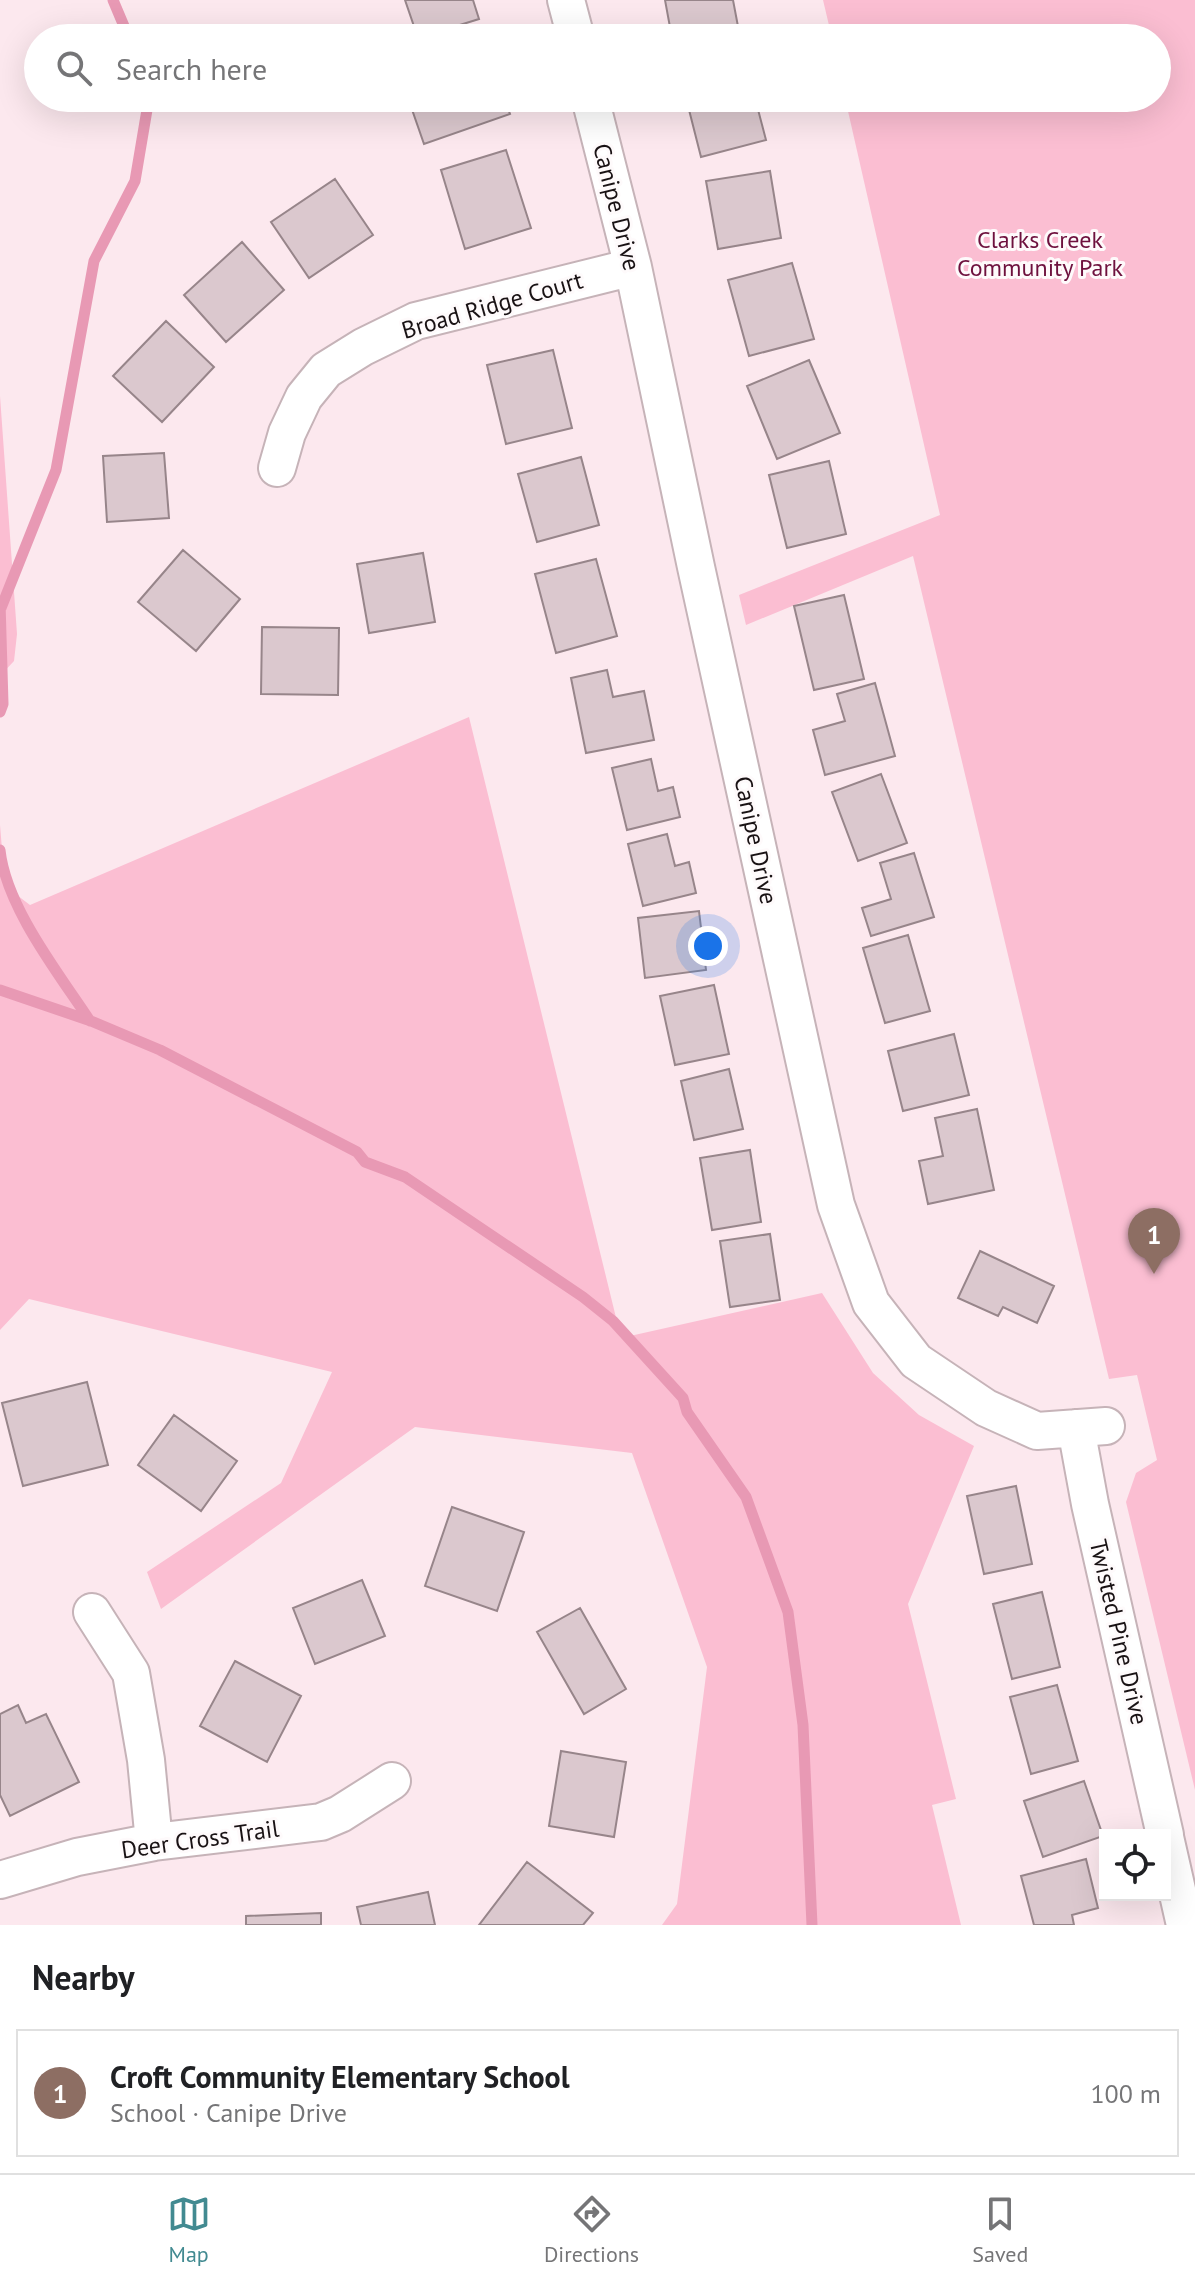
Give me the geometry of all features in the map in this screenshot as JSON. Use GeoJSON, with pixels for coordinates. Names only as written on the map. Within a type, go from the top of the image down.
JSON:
{"type":"FeatureCollection","features":[{"type":"Feature","properties":{"kind":"street"},"geometry":{"type":"LineString","coordinates":[[566,0],[572,24]]}},
{"type":"Feature","properties":{"kind":"street","name":"Canipe Drive"},"geometry":{"type":"LineString","coordinates":[[594,112],[633,267],[836,1205],[871,1303],[916,1361],[986,1408],[1037,1431],[1091,1427]]}},
{"type":"Feature","properties":{"kind":"street","name":"Broad Ridge Court"},"geometry":{"type":"LineString","coordinates":[[277,468],[287,433],[304,397],[326,370],[363,347],[416,321],[633,267]]}},
{"type":"Feature","properties":{"kind":"street","name":"Twisted Pine Drive"},"geometry":{"type":"LineString","coordinates":[[1091,1427],[1090,1504],[1163,1829]]}},
{"type":"Feature","properties":{"kind":"street"},"geometry":{"type":"LineString","coordinates":[[92,1612],[131,1673],[146,1760],[154,1842]]}},
{"type":"Feature","properties":{"kind":"street","name":"Deer Cross Trail"},"geometry":{"type":"LineString","coordinates":[[0,1880],[77,1857],[154,1842],[321,1822],[340,1814],[392,1781]]}},
{"type":"Feature","properties":{"kind":"street","name":"Twisted Pine Drive"},"geometry":{"type":"LineString","coordinates":[[1171,1863],[1185,1925]]}},
{"type":"Feature","properties":{"kind":"green space","name":"Clarks Creek Community Park"},"geometry":{"type":"Polygon","coordinates":[[[823,0],[1195,0],[1195,1790],[1126,1502],[1136,1473],[1157,1460],[1137,1375],[1109,1379],[913,556],[746,625],[739,595],[940,515],[848,112],[1171,112],[1171,24],[829,24],[823,0]]]}},
{"type":"Feature","properties":{"kind":"green space"},"geometry":{"type":"Polygon","coordinates":[[[0,396],[17,634],[14,661],[0,676],[0,396]]]}},
{"type":"Feature","properties":{"kind":"green space"},"geometry":{"type":"Polygon","coordinates":[[[469,717],[621,1338],[822,1293],[873,1373],[919,1415],[974,1446],[908,1604],[956,1799],[932,1805],[961,1925],[662,1925],[677,1904],[707,1667],[632,1453],[415,1427],[161,1609],[147,1572],[281,1483],[332,1372],[29,1299],[0,1330],[0,825],[5,886],[30,905],[469,717]]]}},
{"type":"Feature","properties":{"kind":"building"},"geometry":{"type":"Polygon","coordinates":[[[405,0],[473,0],[479,19],[463,24],[413,24],[405,0]]]}},
{"type":"Feature","properties":{"kind":"building"},"geometry":{"type":"Polygon","coordinates":[[[665,0],[733,0],[738,24],[669,24],[665,0]]]}},
{"type":"Feature","properties":{"kind":"building"},"geometry":{"type":"Polygon","coordinates":[[[413,112],[510,114],[424,144],[413,112]]]}},
{"type":"Feature","properties":{"kind":"building"},"geometry":{"type":"Polygon","coordinates":[[[690,112],[759,112],[766,140],[701,157],[690,112]]]}},
{"type":"Feature","properties":{"kind":"building"},"geometry":{"type":"Polygon","coordinates":[[[506,150],[531,228],[465,249],[441,170],[506,150]]]}},
{"type":"Feature","properties":{"kind":"building"},"geometry":{"type":"Polygon","coordinates":[[[770,171],[781,238],[718,249],[706,181],[770,171]]]}},
{"type":"Feature","properties":{"kind":"building"},"geometry":{"type":"Polygon","coordinates":[[[335,179],[373,235],[309,278],[271,222],[335,179]]]}},
{"type":"Feature","properties":{"kind":"building"},"geometry":{"type":"Polygon","coordinates":[[[242,242],[284,290],[226,342],[184,295],[242,242]]]}},
{"type":"Feature","properties":{"kind":"building"},"geometry":{"type":"Polygon","coordinates":[[[792,263],[814,339],[749,356],[728,280],[792,263]]]}},
{"type":"Feature","properties":{"kind":"building"},"geometry":{"type":"Polygon","coordinates":[[[166,321],[214,367],[162,422],[113,376],[166,321]]]}},
{"type":"Feature","properties":{"kind":"building"},"geometry":{"type":"Polygon","coordinates":[[[553,350],[572,428],[506,444],[487,365],[553,350]]]}},
{"type":"Feature","properties":{"kind":"building"},"geometry":{"type":"Polygon","coordinates":[[[809,360],[840,433],[777,459],[747,386],[809,360]]]}},
{"type":"Feature","properties":{"kind":"building"},"geometry":{"type":"Polygon","coordinates":[[[164,453],[169,518],[107,522],[103,456],[164,453]]]}},
{"type":"Feature","properties":{"kind":"building"},"geometry":{"type":"Polygon","coordinates":[[[581,457],[599,525],[537,542],[518,474],[581,457]]]}},
{"type":"Feature","properties":{"kind":"building"},"geometry":{"type":"Polygon","coordinates":[[[829,461],[846,534],[787,548],[769,475],[829,461]]]}},
{"type":"Feature","properties":{"kind":"building"},"geometry":{"type":"Polygon","coordinates":[[[183,550],[240,599],[196,651],[138,602],[183,550]]]}},
{"type":"Feature","properties":{"kind":"building"},"geometry":{"type":"Polygon","coordinates":[[[423,553],[435,622],[369,633],[357,564],[423,553]]]}},
{"type":"Feature","properties":{"kind":"building"},"geometry":{"type":"Polygon","coordinates":[[[596,559],[617,636],[556,653],[535,574],[596,559]]]}},
{"type":"Feature","properties":{"kind":"building"},"geometry":{"type":"Polygon","coordinates":[[[844,595],[864,679],[814,690],[794,606],[844,595]]]}},
{"type":"Feature","properties":{"kind":"building"},"geometry":{"type":"Polygon","coordinates":[[[262,627],[339,628],[338,695],[261,694],[262,627]]]}},
{"type":"Feature","properties":{"kind":"building"},"geometry":{"type":"Polygon","coordinates":[[[607,670],[613,697],[644,691],[654,740],[586,753],[571,678],[607,670]]]}},
{"type":"Feature","properties":{"kind":"building"},"geometry":{"type":"Polygon","coordinates":[[[875,683],[895,756],[825,775],[813,730],[845,721],[837,694],[875,683]]]}},
{"type":"Feature","properties":{"kind":"building"},"geometry":{"type":"Polygon","coordinates":[[[651,759],[658,791],[673,787],[680,817],[627,830],[612,768],[651,759]]]}},
{"type":"Feature","properties":{"kind":"building"},"geometry":{"type":"Polygon","coordinates":[[[881,774],[907,843],[858,861],[832,792],[881,774]]]}},
{"type":"Feature","properties":{"kind":"building"},"geometry":{"type":"Polygon","coordinates":[[[667,834],[675,866],[689,862],[696,893],[643,906],[628,844],[667,834]]]}},
{"type":"Feature","properties":{"kind":"building"},"geometry":{"type":"Polygon","coordinates":[[[914,853],[934,917],[871,936],[862,908],[891,899],[880,863],[914,853]]]}},
{"type":"Feature","properties":{"kind":"building"},"geometry":{"type":"Polygon","coordinates":[[[699,911],[706,970],[645,978],[638,918],[699,911]]]}},
{"type":"Feature","properties":{"kind":"building"},"geometry":{"type":"Polygon","coordinates":[[[908,935],[930,1011],[885,1023],[863,948],[908,935]]]}},
{"type":"Feature","properties":{"kind":"building"},"geometry":{"type":"Polygon","coordinates":[[[714,985],[729,1054],[675,1065],[660,996],[714,985]]]}},
{"type":"Feature","properties":{"kind":"building"},"geometry":{"type":"Polygon","coordinates":[[[954,1034],[969,1095],[903,1111],[888,1051],[954,1034]]]}},
{"type":"Feature","properties":{"kind":"building"},"geometry":{"type":"Polygon","coordinates":[[[729,1069],[743,1129],[694,1140],[681,1081],[729,1069]]]}},
{"type":"Feature","properties":{"kind":"building"},"geometry":{"type":"Polygon","coordinates":[[[977,1109],[994,1190],[928,1204],[919,1161],[943,1156],[935,1118],[977,1109]]]}},
{"type":"Feature","properties":{"kind":"building"},"geometry":{"type":"Polygon","coordinates":[[[750,1150],[761,1222],[712,1230],[700,1158],[750,1150]]]}},
{"type":"Feature","properties":{"kind":"building"},"geometry":{"type":"Polygon","coordinates":[[[770,1234],[780,1300],[730,1307],[720,1241],[770,1234]]]}},
{"type":"Feature","properties":{"kind":"building"},"geometry":{"type":"Polygon","coordinates":[[[980,1251],[1054,1286],[1037,1323],[1003,1307],[998,1316],[958,1298],[980,1251]]]}},
{"type":"Feature","properties":{"kind":"building"},"geometry":{"type":"Polygon","coordinates":[[[87,1382],[108,1465],[23,1486],[2,1403],[87,1382]]]}},
{"type":"Feature","properties":{"kind":"building"},"geometry":{"type":"Polygon","coordinates":[[[174,1415],[237,1461],[201,1511],[138,1465],[174,1415]]]}},
{"type":"Feature","properties":{"kind":"building"},"geometry":{"type":"Polygon","coordinates":[[[1016,1486],[1032,1564],[984,1574],[967,1496],[1016,1486]]]}},
{"type":"Feature","properties":{"kind":"building"},"geometry":{"type":"Polygon","coordinates":[[[452,1507],[524,1532],[497,1611],[425,1586],[452,1507]]]}},
{"type":"Feature","properties":{"kind":"building"},"geometry":{"type":"Polygon","coordinates":[[[362,1580],[385,1636],[315,1664],[293,1608],[362,1580]]]}},
{"type":"Feature","properties":{"kind":"building"},"geometry":{"type":"Polygon","coordinates":[[[1042,1592],[1060,1667],[1012,1679],[993,1604],[1042,1592]]]}},
{"type":"Feature","properties":{"kind":"building"},"geometry":{"type":"Polygon","coordinates":[[[580,1608],[626,1689],[584,1714],[537,1632],[580,1608]]]}},
{"type":"Feature","properties":{"kind":"building"},"geometry":{"type":"Polygon","coordinates":[[[235,1661],[301,1696],[267,1762],[200,1726],[235,1661]]]}},
{"type":"Feature","properties":{"kind":"building"},"geometry":{"type":"Polygon","coordinates":[[[1057,1685],[1078,1761],[1031,1774],[1010,1697],[1057,1685]]]}},
{"type":"Feature","properties":{"kind":"building"},"geometry":{"type":"Polygon","coordinates":[[[18,1705],[26,1723],[46,1714],[79,1782],[10,1816],[0,1795],[0,1714],[18,1705]]]}},
{"type":"Feature","properties":{"kind":"building"},"geometry":{"type":"Polygon","coordinates":[[[561,1751],[626,1762],[614,1837],[549,1826],[561,1751]]]}},
{"type":"Feature","properties":{"kind":"building"},"geometry":{"type":"Polygon","coordinates":[[[1084,1781],[1101,1829],[1099,1837],[1043,1857],[1024,1801],[1084,1781]]]}},
{"type":"Feature","properties":{"kind":"building"},"geometry":{"type":"Polygon","coordinates":[[[1086,1859],[1098,1908],[1072,1915],[1074,1925],[1034,1925],[1021,1876],[1086,1859]]]}},
{"type":"Feature","properties":{"kind":"building"},"geometry":{"type":"Polygon","coordinates":[[[527,1862],[593,1913],[583,1925],[479,1925],[527,1862]]]}},
{"type":"Feature","properties":{"kind":"building"},"geometry":{"type":"Polygon","coordinates":[[[428,1892],[435,1925],[361,1925],[357,1907],[428,1892]]]}},
{"type":"Feature","properties":{"kind":"building"},"geometry":{"type":"Polygon","coordinates":[[[321,1913],[321,1925],[246,1925],[246,1916],[321,1913]]]}},
{"type":"Feature","properties":{"kind":"waterway"},"geometry":{"type":"LineString","coordinates":[[113,0],[123,24]]}},
{"type":"Feature","properties":{"kind":"waterway"},"geometry":{"type":"LineString","coordinates":[[1,608],[56,470],[94,261],[135,181],[147,112]]}},
{"type":"Feature","properties":{"kind":"waterway"},"geometry":{"type":"LineString","coordinates":[[0,602],[3,704],[0,712]]}},
{"type":"Feature","properties":{"kind":"waterway"},"geometry":{"type":"LineString","coordinates":[[0,850],[4,872],[23,917],[90,1021]]}},
{"type":"Feature","properties":{"kind":"waterway"},"geometry":{"type":"LineString","coordinates":[[0,990],[91,1021],[160,1050],[357,1152],[365,1162],[405,1177],[583,1297],[613,1321],[683,1398],[687,1412],[746,1497],[788,1612],[803,1725],[812,1925]]}},
{"type":"Feature","properties":{"kind":"place","name":"Croft Community Elementary School"},"geometry":{"type":"Point","coordinates":[1154,1274]}}]}
